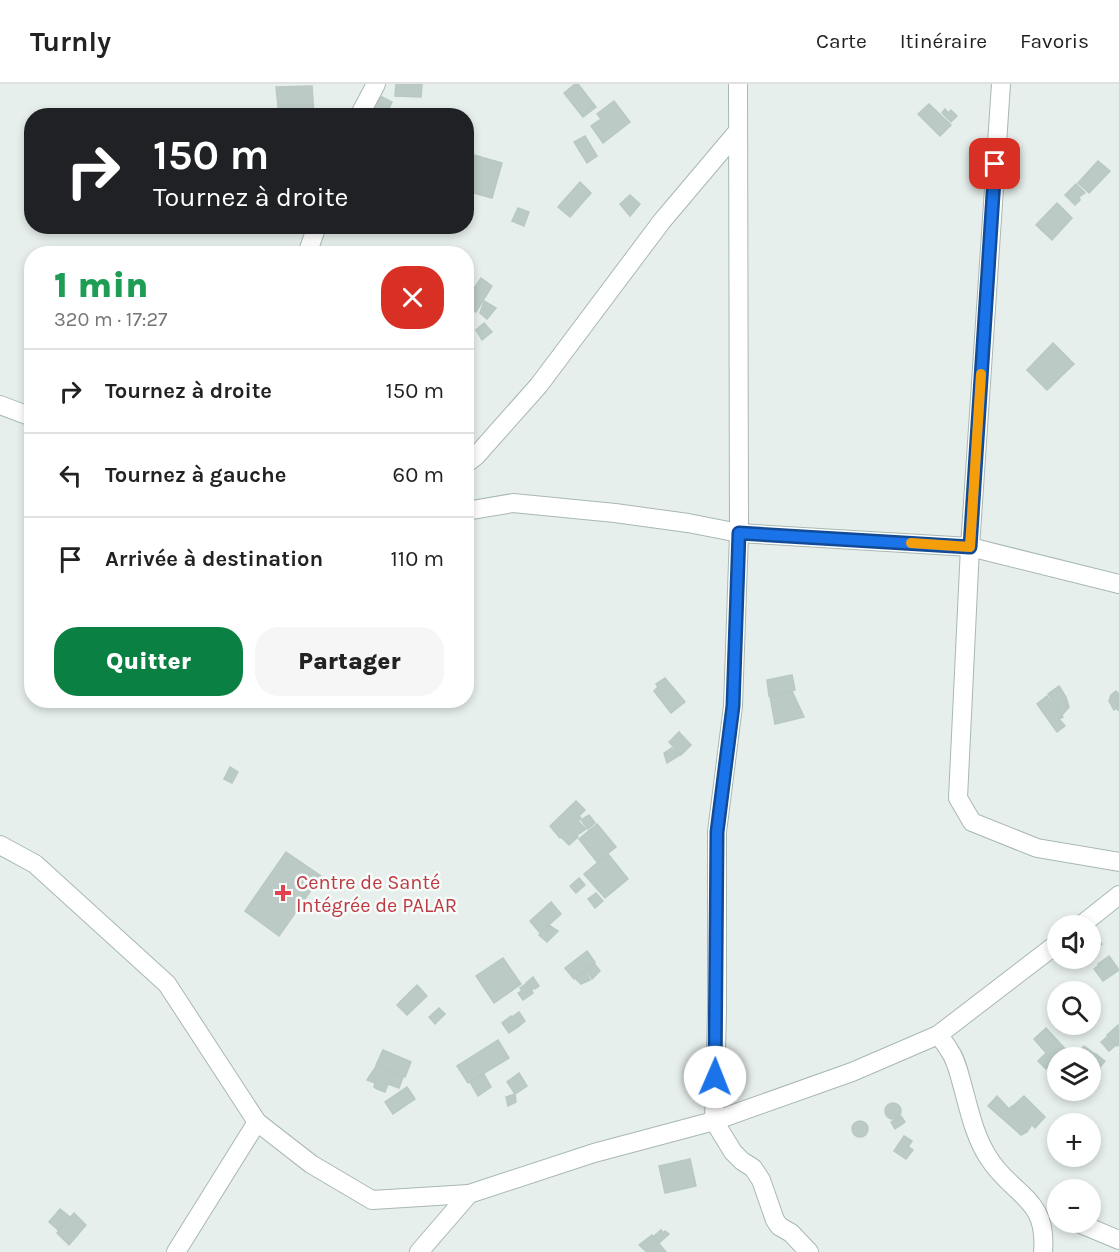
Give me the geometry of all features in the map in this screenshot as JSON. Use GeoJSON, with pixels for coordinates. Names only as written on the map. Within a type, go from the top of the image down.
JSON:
{"type":"FeatureCollection","features":[{"type":"Feature","properties":{"kind":"street"},"geometry":{"type":"LineString","coordinates":[[363,108],[375,84]]}},
{"type":"Feature","properties":{"kind":"street"},"geometry":{"type":"LineString","coordinates":[[738,84],[739,533],[733,706],[717,832],[717,1012],[714,1121],[733,1152],[753,1168],[761,1180],[779,1226],[791,1233],[809,1252]]}},
{"type":"Feature","properties":{"kind":"street"},"geometry":{"type":"LineString","coordinates":[[1001,84],[970,547],[958,798],[972,822],[1038,848],[1119,862]]}},
{"type":"Feature","properties":{"kind":"street"},"geometry":{"type":"LineString","coordinates":[[474,458],[539,385],[662,221],[738,131]]}},
{"type":"Feature","properties":{"kind":"street"},"geometry":{"type":"LineString","coordinates":[[0,405],[24,414]]}},
{"type":"Feature","properties":{"kind":"street"},"geometry":{"type":"LineString","coordinates":[[474,510],[513,503],[625,514],[739,533],[970,547],[1119,584]]}},
{"type":"Feature","properties":{"kind":"street"},"geometry":{"type":"LineString","coordinates":[[0,845],[35,864],[167,984],[257,1122],[311,1164],[372,1200],[470,1194],[594,1153],[714,1121],[852,1072],[938,1035],[1047,951]]}},
{"type":"Feature","properties":{"kind":"street"},"geometry":{"type":"LineString","coordinates":[[1094,915],[1119,895]]}},
{"type":"Feature","properties":{"kind":"street"},"geometry":{"type":"LineString","coordinates":[[938,1035],[951,1051],[977,1138],[989,1160],[1032,1204],[1041,1217],[1045,1235],[1043,1252]]}},
{"type":"Feature","properties":{"kind":"street"},"geometry":{"type":"LineString","coordinates":[[176,1252],[257,1122]]}},
{"type":"Feature","properties":{"kind":"street"},"geometry":{"type":"LineString","coordinates":[[419,1252],[470,1194]]}},
{"type":"Feature","properties":{"kind":"street"},"geometry":{"type":"LineString","coordinates":[[1032,1204],[1047,1210]]}},
{"type":"Feature","properties":{"kind":"street"},"geometry":{"type":"LineString","coordinates":[[1101,1232],[1119,1240]]}},
{"type":"Feature","properties":{"kind":"building"},"geometry":{"type":"Polygon","coordinates":[[[396,84],[422,84],[421,97],[395,96],[396,84]]]}},
{"type":"Feature","properties":{"kind":"building"},"geometry":{"type":"Polygon","coordinates":[[[578,84],[596,107],[583,117],[564,93],[578,84]]]}},
{"type":"Feature","properties":{"kind":"building"},"geometry":{"type":"Polygon","coordinates":[[[312,86],[313,108],[278,108],[276,87],[312,86]]]}},
{"type":"Feature","properties":{"kind":"building"},"geometry":{"type":"Polygon","coordinates":[[[380,96],[392,102],[389,108],[374,108],[380,96]]]}},
{"type":"Feature","properties":{"kind":"building"},"geometry":{"type":"Polygon","coordinates":[[[614,101],[630,122],[603,143],[591,126],[601,119],[597,114],[614,101]]]}},
{"type":"Feature","properties":{"kind":"building"},"geometry":{"type":"Polygon","coordinates":[[[929,104],[951,125],[940,136],[918,114],[929,104]]]}},
{"type":"Feature","properties":{"kind":"building"},"geometry":{"type":"Polygon","coordinates":[[[945,109],[948,113],[951,110],[957,116],[951,122],[942,113],[945,109]]]}},
{"type":"Feature","properties":{"kind":"building"},"geometry":{"type":"Polygon","coordinates":[[[585,136],[597,156],[587,163],[574,142],[585,136]]]}},
{"type":"Feature","properties":{"kind":"building"},"geometry":{"type":"Polygon","coordinates":[[[474,155],[502,163],[492,198],[474,193],[474,155]]]}},
{"type":"Feature","properties":{"kind":"building"},"geometry":{"type":"Polygon","coordinates":[[[1098,161],[1110,171],[1089,193],[1078,183],[1098,161]]]}},
{"type":"Feature","properties":{"kind":"building"},"geometry":{"type":"Polygon","coordinates":[[[580,182],[591,193],[570,217],[558,207],[580,182]]]}},
{"type":"Feature","properties":{"kind":"building"},"geometry":{"type":"Polygon","coordinates":[[[1076,184],[1085,193],[1079,197],[1080,200],[1075,205],[1065,195],[1076,184]]]}},
{"type":"Feature","properties":{"kind":"building"},"geometry":{"type":"Polygon","coordinates":[[[630,195],[640,204],[630,216],[620,204],[630,195]]]}},
{"type":"Feature","properties":{"kind":"building"},"geometry":{"type":"Polygon","coordinates":[[[1057,203],[1072,218],[1052,240],[1036,225],[1057,203]]]}},
{"type":"Feature","properties":{"kind":"building"},"geometry":{"type":"Polygon","coordinates":[[[518,208],[529,212],[524,226],[512,221],[518,208]]]}},
{"type":"Feature","properties":{"kind":"building"},"geometry":{"type":"Polygon","coordinates":[[[481,278],[492,286],[476,312],[474,311],[474,288],[481,278]]]}},
{"type":"Feature","properties":{"kind":"building"},"geometry":{"type":"Polygon","coordinates":[[[484,301],[496,308],[487,319],[480,313],[484,301]]]}},
{"type":"Feature","properties":{"kind":"building"},"geometry":{"type":"Polygon","coordinates":[[[484,323],[492,332],[482,340],[476,330],[484,323]]]}},
{"type":"Feature","properties":{"kind":"building"},"geometry":{"type":"Polygon","coordinates":[[[1053,343],[1074,364],[1047,390],[1027,370],[1053,343]]]}},
{"type":"Feature","properties":{"kind":"building"},"geometry":{"type":"Polygon","coordinates":[[[792,675],[795,690],[769,696],[767,680],[792,675]]]}},
{"type":"Feature","properties":{"kind":"building"},"geometry":{"type":"Polygon","coordinates":[[[665,678],[685,702],[671,713],[654,691],[658,687],[656,684],[665,678]]]}},
{"type":"Feature","properties":{"kind":"building"},"geometry":{"type":"Polygon","coordinates":[[[1059,686],[1069,707],[1062,715],[1048,694],[1059,686]]]}},
{"type":"Feature","properties":{"kind":"building"},"geometry":{"type":"Polygon","coordinates":[[[792,691],[804,717],[775,724],[770,696],[792,691]]]}},
{"type":"Feature","properties":{"kind":"building"},"geometry":{"type":"Polygon","coordinates":[[[1116,691],[1119,694],[1118,711],[1117,708],[1114,710],[1109,701],[1111,695],[1116,691]]]}},
{"type":"Feature","properties":{"kind":"building"},"geometry":{"type":"Polygon","coordinates":[[[1047,696],[1063,717],[1059,719],[1065,726],[1057,732],[1037,704],[1047,696]]]}},
{"type":"Feature","properties":{"kind":"building"},"geometry":{"type":"Polygon","coordinates":[[[679,732],[691,745],[681,755],[669,742],[679,732]]]}},
{"type":"Feature","properties":{"kind":"building"},"geometry":{"type":"Polygon","coordinates":[[[672,748],[680,755],[667,763],[664,753],[672,748]]]}},
{"type":"Feature","properties":{"kind":"building"},"geometry":{"type":"Polygon","coordinates":[[[230,767],[238,772],[232,783],[224,779],[230,767]]]}},
{"type":"Feature","properties":{"kind":"building"},"geometry":{"type":"Polygon","coordinates":[[[576,801],[585,810],[579,816],[581,818],[578,821],[586,829],[576,836],[570,829],[560,838],[550,826],[576,801]]]}},
{"type":"Feature","properties":{"kind":"building"},"geometry":{"type":"Polygon","coordinates":[[[589,815],[595,823],[588,829],[581,820],[589,815]]]}},
{"type":"Feature","properties":{"kind":"building"},"geometry":{"type":"Polygon","coordinates":[[[597,824],[616,847],[597,862],[579,839],[597,824]]]}},
{"type":"Feature","properties":{"kind":"building"},"geometry":{"type":"Polygon","coordinates":[[[569,829],[578,837],[569,845],[561,837],[569,829]]]}},
{"type":"Feature","properties":{"kind":"building","name":"Centre de Santé Intégrée de PALAR"},"geometry":{"type":"Polygon","coordinates":[[[286,852],[321,876],[279,936],[245,911],[286,852]]]}},
{"type":"Feature","properties":{"kind":"building"},"geometry":{"type":"Polygon","coordinates":[[[608,854],[628,879],[605,898],[584,874],[608,854]]]}},
{"type":"Feature","properties":{"kind":"building"},"geometry":{"type":"Polygon","coordinates":[[[579,878],[585,885],[576,893],[570,886],[579,878]]]}},
{"type":"Feature","properties":{"kind":"building"},"geometry":{"type":"Polygon","coordinates":[[[596,893],[603,901],[595,908],[588,899],[596,893]]]}},
{"type":"Feature","properties":{"kind":"building"},"geometry":{"type":"Polygon","coordinates":[[[551,902],[561,914],[540,933],[530,921],[551,902]]]}},
{"type":"Feature","properties":{"kind":"building"},"geometry":{"type":"Polygon","coordinates":[[[549,925],[558,931],[547,942],[539,935],[549,925]]]}},
{"type":"Feature","properties":{"kind":"building"},"geometry":{"type":"Polygon","coordinates":[[[587,951],[595,962],[574,979],[565,968],[587,951]]]}},
{"type":"Feature","properties":{"kind":"building"},"geometry":{"type":"Polygon","coordinates":[[[1109,956],[1119,970],[1103,981],[1094,969],[1101,969],[1101,962],[1109,956]]]}},
{"type":"Feature","properties":{"kind":"building"},"geometry":{"type":"Polygon","coordinates":[[[503,958],[521,984],[494,1003],[476,976],[503,958]]]}},
{"type":"Feature","properties":{"kind":"building"},"geometry":{"type":"Polygon","coordinates":[[[594,963],[600,971],[592,979],[586,970],[594,963]]]}},
{"type":"Feature","properties":{"kind":"building"},"geometry":{"type":"Polygon","coordinates":[[[585,971],[590,980],[581,984],[575,978],[585,971]]]}},
{"type":"Feature","properties":{"kind":"building"},"geometry":{"type":"Polygon","coordinates":[[[533,977],[539,986],[532,988],[532,991],[526,983],[533,977]]]}},
{"type":"Feature","properties":{"kind":"building"},"geometry":{"type":"Polygon","coordinates":[[[526,984],[533,993],[523,1000],[518,993],[522,991],[520,988],[526,984]]]}},
{"type":"Feature","properties":{"kind":"building"},"geometry":{"type":"Polygon","coordinates":[[[417,985],[427,996],[407,1015],[397,1005],[417,985]]]}},
{"type":"Feature","properties":{"kind":"building"},"geometry":{"type":"Polygon","coordinates":[[[439,1008],[445,1014],[435,1024],[429,1017],[439,1008]]]}},
{"type":"Feature","properties":{"kind":"building"},"geometry":{"type":"Polygon","coordinates":[[[519,1012],[525,1021],[519,1026],[512,1017],[519,1012]]]}},
{"type":"Feature","properties":{"kind":"building"},"geometry":{"type":"Polygon","coordinates":[[[511,1016],[519,1026],[509,1033],[502,1023],[511,1016]]]}},
{"type":"Feature","properties":{"kind":"building"},"geometry":{"type":"Polygon","coordinates":[[[1118,1025],[1119,1045],[1117,1046],[1107,1035],[1118,1025]]]}},
{"type":"Feature","properties":{"kind":"building"},"geometry":{"type":"Polygon","coordinates":[[[1046,1028],[1047,1035],[1052,1035],[1063,1047],[1047,1047],[1047,1054],[1034,1039],[1046,1028]]]}},
{"type":"Feature","properties":{"kind":"building"},"geometry":{"type":"Polygon","coordinates":[[[1108,1036],[1116,1045],[1109,1051],[1101,1042],[1108,1036]]]}},
{"type":"Feature","properties":{"kind":"building"},"geometry":{"type":"Polygon","coordinates":[[[498,1040],[509,1058],[468,1083],[457,1066],[498,1040]]]}},
{"type":"Feature","properties":{"kind":"building"},"geometry":{"type":"Polygon","coordinates":[[[383,1050],[411,1062],[405,1077],[376,1065],[383,1050]]]}},
{"type":"Feature","properties":{"kind":"building"},"geometry":{"type":"Polygon","coordinates":[[[1046,1053],[1047,1068],[1046,1069],[1038,1061],[1046,1053]]]}},
{"type":"Feature","properties":{"kind":"building"},"geometry":{"type":"Polygon","coordinates":[[[377,1065],[403,1077],[399,1088],[388,1084],[385,1092],[374,1087],[375,1083],[367,1080],[377,1065]]]}},
{"type":"Feature","properties":{"kind":"building"},"geometry":{"type":"Polygon","coordinates":[[[519,1073],[527,1086],[515,1094],[507,1082],[519,1073]]]}},
{"type":"Feature","properties":{"kind":"building"},"geometry":{"type":"Polygon","coordinates":[[[484,1074],[491,1087],[478,1096],[470,1082],[484,1074]]]}},
{"type":"Feature","properties":{"kind":"building"},"geometry":{"type":"Polygon","coordinates":[[[407,1087],[415,1099],[393,1114],[385,1102],[407,1087]]]}},
{"type":"Feature","properties":{"kind":"building"},"geometry":{"type":"Polygon","coordinates":[[[515,1094],[516,1102],[508,1106],[506,1097],[515,1094]]]}},
{"type":"Feature","properties":{"kind":"building"},"geometry":{"type":"Polygon","coordinates":[[[997,1096],[1009,1109],[1012,1106],[1031,1126],[1027,1132],[1021,1135],[988,1106],[997,1096]]]}},
{"type":"Feature","properties":{"kind":"building"},"geometry":{"type":"Polygon","coordinates":[[[1024,1096],[1045,1117],[1035,1128],[1013,1106],[1024,1096]]]}},
{"type":"Feature","properties":{"kind":"building"},"geometry":{"type":"Polygon","coordinates":[[[890,1103],[896,1103],[901,1111],[899,1117],[890,1119],[885,1114],[885,1108],[890,1103]]]}},
{"type":"Feature","properties":{"kind":"building"},"geometry":{"type":"Polygon","coordinates":[[[901,1116],[905,1122],[895,1129],[891,1122],[901,1116]]]}},
{"type":"Feature","properties":{"kind":"building"},"geometry":{"type":"Polygon","coordinates":[[[857,1121],[863,1121],[868,1129],[866,1135],[857,1137],[852,1132],[852,1126],[857,1121]]]}},
{"type":"Feature","properties":{"kind":"building"},"geometry":{"type":"Polygon","coordinates":[[[904,1136],[912,1141],[908,1147],[913,1150],[906,1159],[894,1151],[904,1136]]]}},
{"type":"Feature","properties":{"kind":"building"},"geometry":{"type":"Polygon","coordinates":[[[690,1159],[696,1186],[665,1193],[659,1166],[690,1159]]]}},
{"type":"Feature","properties":{"kind":"building"},"geometry":{"type":"Polygon","coordinates":[[[60,1209],[70,1217],[58,1230],[49,1222],[60,1209]]]}},
{"type":"Feature","properties":{"kind":"building"},"geometry":{"type":"Polygon","coordinates":[[[74,1213],[86,1225],[69,1245],[57,1233],[74,1213]]]}},
{"type":"Feature","properties":{"kind":"building"},"geometry":{"type":"Polygon","coordinates":[[[661,1230],[669,1234],[659,1243],[653,1237],[661,1230]]]}},
{"type":"Feature","properties":{"kind":"building"},"geometry":{"type":"Polygon","coordinates":[[[652,1235],[666,1252],[647,1252],[639,1245],[652,1235]]]}},
{"type":"Feature","properties":{"kind":"slow traffic"},"geometry":{"type":"LineString","coordinates":[[911,543],[970,547],[981,374]]}},
{"type":"Feature","properties":{"kind":"place","name":"Centre de Santé Intégrée de PALAR"},"geometry":{"type":"Point","coordinates":[283,893]}},
{"type":"Feature","properties":{"kind":"route"},"geometry":{"type":"LineString","coordinates":[[715,1077],[717,832],[733,706],[739,533],[970,547],[995,164]]}}]}
